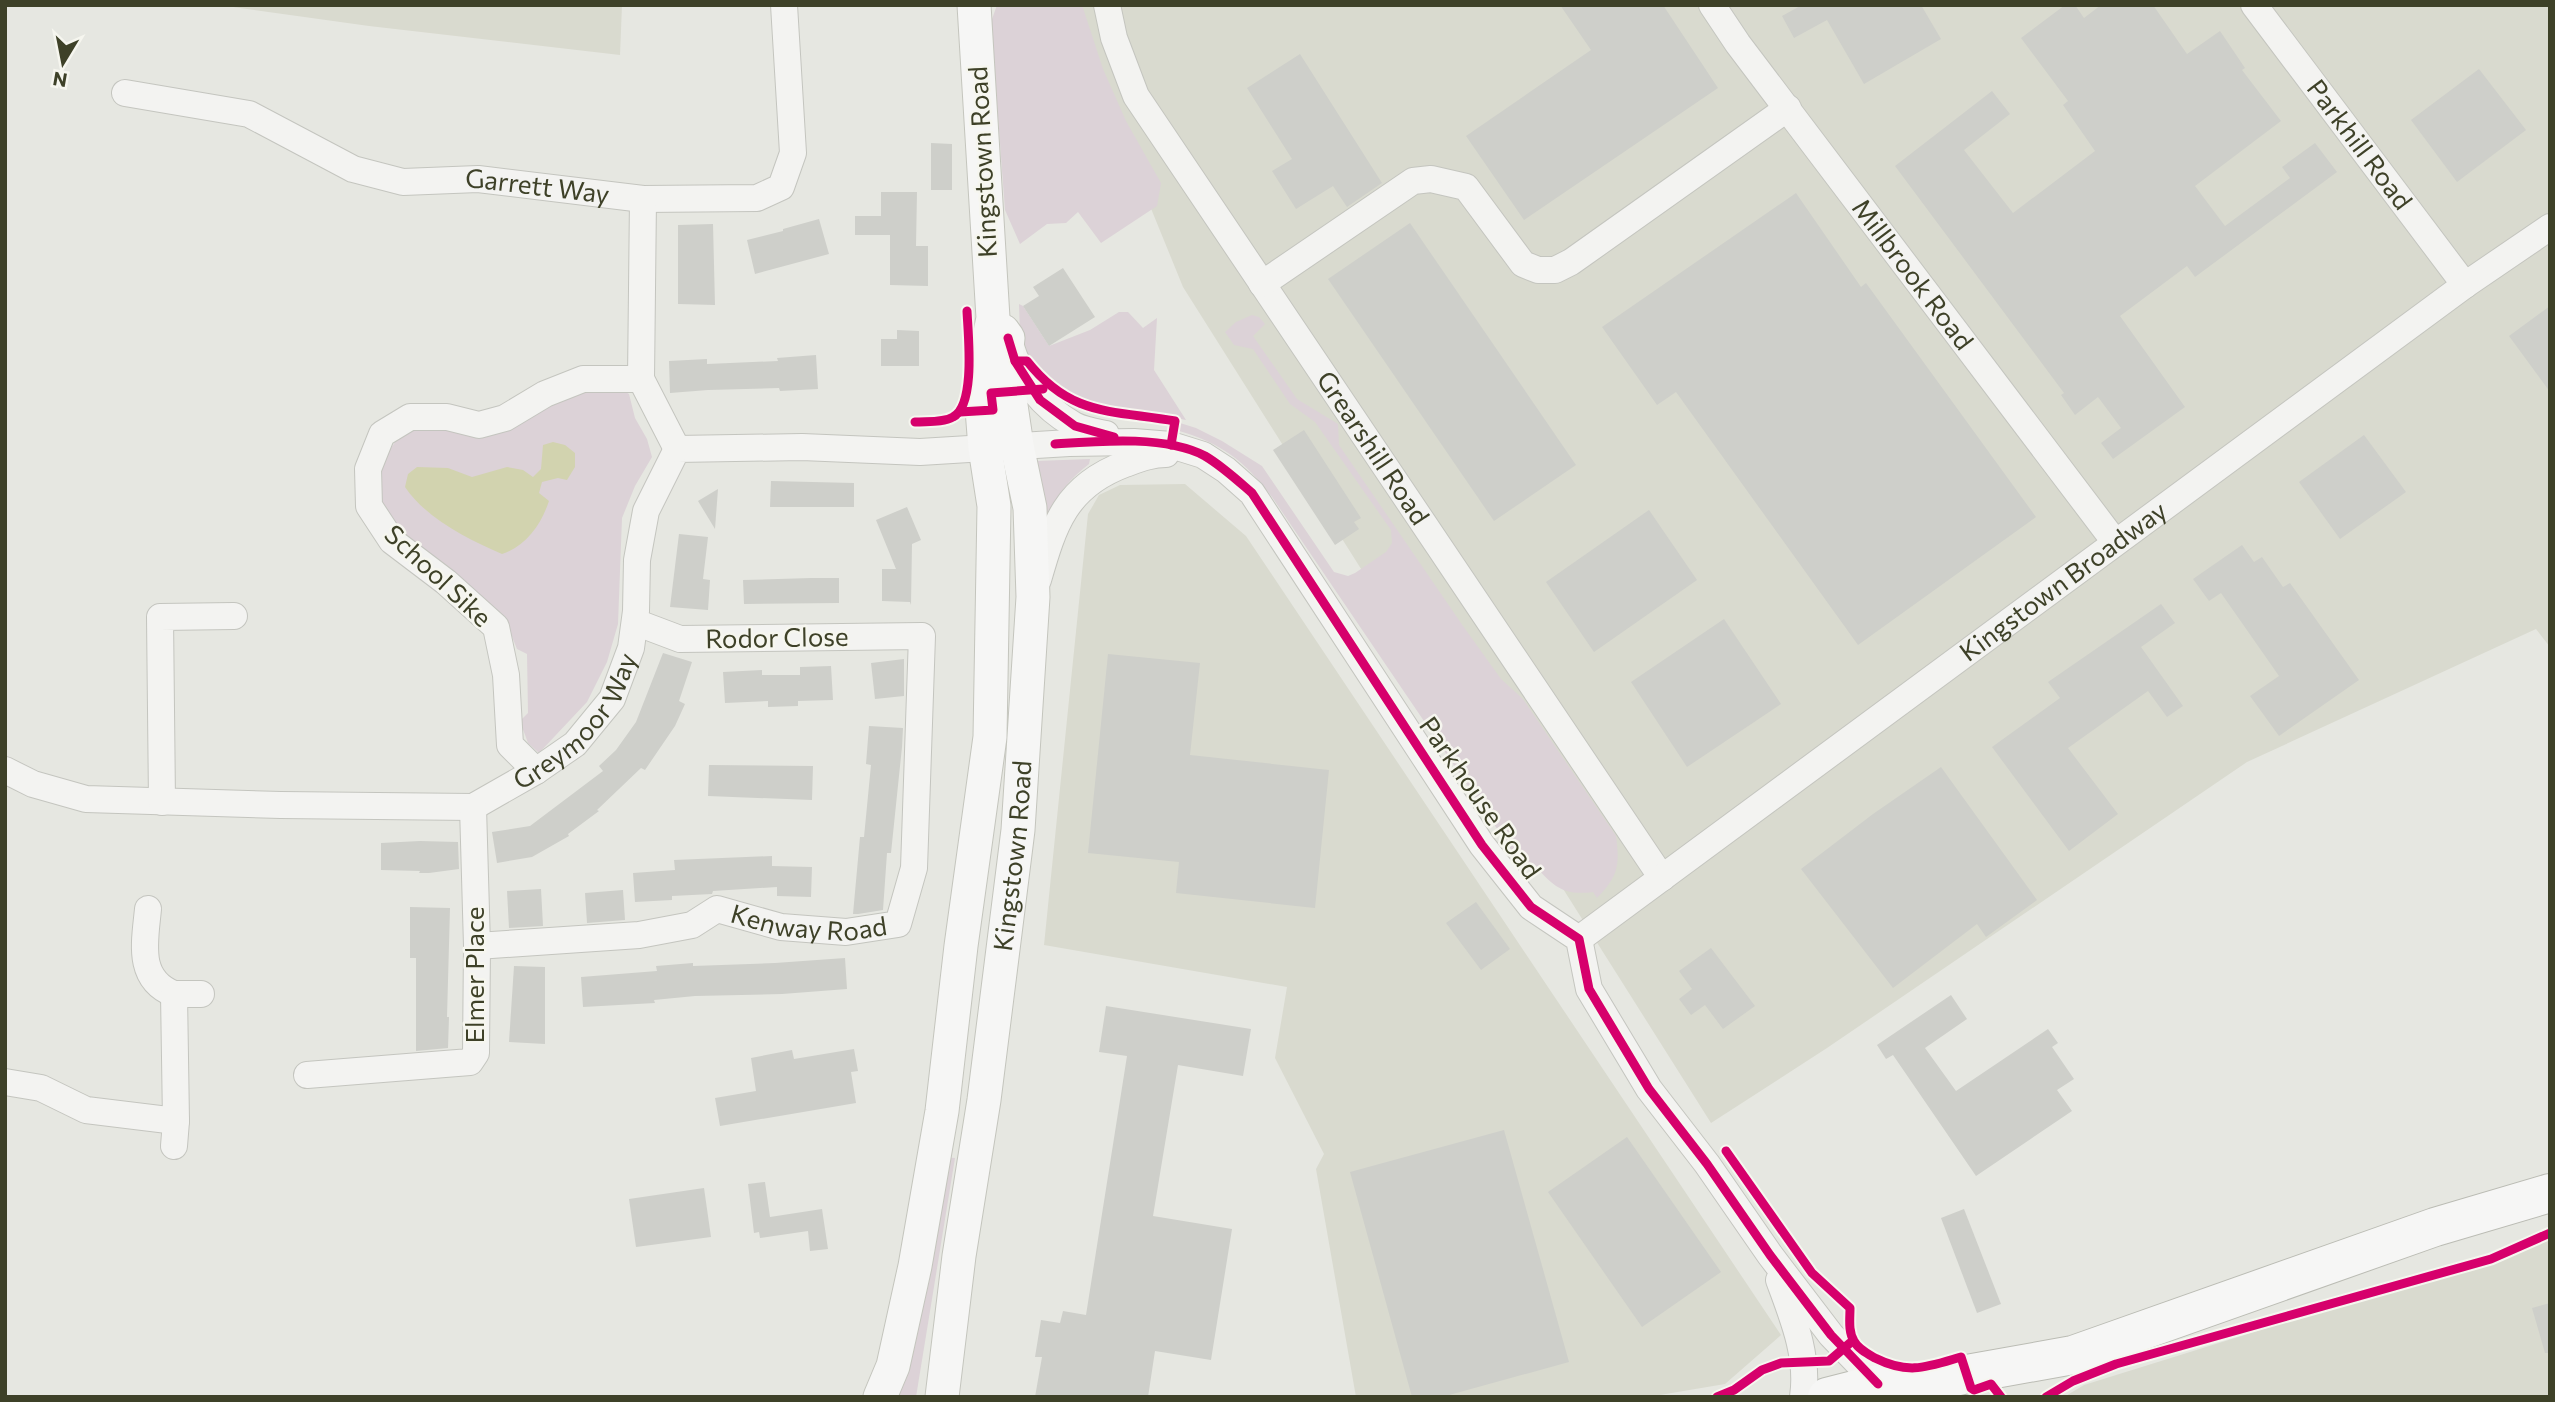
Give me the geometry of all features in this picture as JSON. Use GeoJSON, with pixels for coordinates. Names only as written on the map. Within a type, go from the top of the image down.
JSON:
{"type":"FeatureCollection","features":[{"type":"Feature","properties":{"kind":"highway"},"geometry":{"type":"LineString","coordinates":[[1828,1397],[1893,1390],[2073,1354],[2435,1227],[2550,1193]]}},
{"type":"Feature","properties":{"kind":"highway"},"geometry":{"type":"LineString","coordinates":[[2002,1397],[2073,1354]]}},
{"type":"Feature","properties":{"kind":"main road","name":"Kingstown Road"},"geometry":{"type":"LineString","coordinates":[[880,1397],[892,1366],[915,1266],[942,1111],[961,946],[990,737],[994,506],[1001,447],[1005,365],[974,5]]}},
{"type":"Feature","properties":{"kind":"main road","name":"Kingstown Road"},"geometry":{"type":"LineString","coordinates":[[942,1397],[959,1256],[985,1100],[1018,830],[1033,597],[1030,508],[1001,447]]}},
{"type":"Feature","properties":{"kind":"street","name":"Garrett Way"},"geometry":{"type":"LineString","coordinates":[[125,93],[249,114],[353,169],[403,182],[478,179],[643,199],[757,198],[781,187],[793,153],[784,5]]}},
{"type":"Feature","properties":{"kind":"street","name":"Grearshill Road"},"geometry":{"type":"LineString","coordinates":[[1107,5],[1114,38],[1136,96],[1662,878]]}},
{"type":"Feature","properties":{"kind":"street","name":"Millbrook Road"},"geometry":{"type":"LineString","coordinates":[[1713,5],[1738,44],[2115,542]]}},
{"type":"Feature","properties":{"kind":"street","name":"Parkhill Road"},"geometry":{"type":"LineString","coordinates":[[2254,5],[2466,285]]}},
{"type":"Feature","properties":{"kind":"street"},"geometry":{"type":"LineString","coordinates":[[1262,284],[1413,181],[1431,179],[1466,187],[1523,264],[1538,271],[1555,271],[1788,108]]}},
{"type":"Feature","properties":{"kind":"street"},"geometry":{"type":"LineString","coordinates":[[643,199],[641,379],[677,449],[802,447],[920,452],[1001,447]]}},
{"type":"Feature","properties":{"kind":"street","name":"Kingstown Broadway"},"geometry":{"type":"LineString","coordinates":[[1579,939],[2115,542],[2466,285],[2550,228]]}},
{"type":"Feature","properties":{"kind":"street"},"geometry":{"type":"LineString","coordinates":[[1001,328],[1015,361],[1040,400],[1075,426],[1135,442]]}},
{"type":"Feature","properties":{"kind":"street","name":"School Sike"},"geometry":{"type":"LineString","coordinates":[[536,771],[510,746],[506,675],[496,627],[446,582],[392,541],[369,506],[368,468],[382,434],[410,416],[447,416],[479,425],[505,418],[545,394],[583,379],[641,379]]}},
{"type":"Feature","properties":{"kind":"street","name":"Parkhouse Road"},"geometry":{"type":"LineString","coordinates":[[1001,447],[1135,442],[1171,445],[1203,455],[1226,470],[1252,493],[1490,856],[1531,907],[1579,939]]}},
{"type":"Feature","properties":{"kind":"street","name":"Greymoor Way"},"geometry":{"type":"LineString","coordinates":[[473,807],[536,771],[575,744],[611,699],[631,648],[635,622],[637,560],[646,511],[677,449]]}},
{"type":"Feature","properties":{"kind":"street"},"geometry":{"type":"LineString","coordinates":[[1033,597],[1059,518],[1080,488],[1108,470],[1152,454],[1203,455]]}},
{"type":"Feature","properties":{"kind":"street"},"geometry":{"type":"LineString","coordinates":[[163,802],[160,617],[234,616]]}},
{"type":"Feature","properties":{"kind":"street","name":"Rodor Close"},"geometry":{"type":"LineString","coordinates":[[635,622],[680,639],[922,636]]}},
{"type":"Feature","properties":{"kind":"street","name":"Kenway Road"},"geometry":{"type":"LineString","coordinates":[[477,946],[639,935],[692,925],[717,909],[781,927],[846,932],[898,924],[914,868],[922,636]]}},
{"type":"Feature","properties":{"kind":"street"},"geometry":{"type":"LineString","coordinates":[[5,770],[33,784],[86,799],[473,807]]}},
{"type":"Feature","properties":{"kind":"street","name":"Elmer Place"},"geometry":{"type":"LineString","coordinates":[[307,1075],[470,1062],[476,1053],[477,946],[473,807]]}},
{"type":"Feature","properties":{"kind":"street"},"geometry":{"type":"LineString","coordinates":[[148,909],[144,959],[161,989],[174,993],[201,994]]}},
{"type":"Feature","properties":{"kind":"street"},"geometry":{"type":"LineString","coordinates":[[1579,939],[1589,989],[1642,1078],[1831,1335],[1893,1390]]}},
{"type":"Feature","properties":{"kind":"street"},"geometry":{"type":"LineString","coordinates":[[5,1082],[41,1088],[86,1110],[175,1134],[174,993]]}},
{"type":"Feature","properties":{"kind":"street"},"geometry":{"type":"LineString","coordinates":[[1770,1255],[1800,1334],[1804,1373],[1803,1397]]}},
{"type":"Feature","properties":{"kind":"shaded area"},"geometry":{"type":"Polygon","coordinates":[[[219,5],[622,5],[620,55],[369,26],[219,5]]]}},
{"type":"Feature","properties":{"kind":"shaded area"},"geometry":{"type":"Polygon","coordinates":[[[997,5],[1082,5],[1103,69],[1126,121],[1161,183],[1157,206],[1101,243],[1078,212],[1066,223],[1047,224],[1020,244],[1005,210],[991,22],[997,5]]]}},
{"type":"Feature","properties":{"kind":"shaded area"},"geometry":{"type":"Polygon","coordinates":[[[1073,5],[2550,5],[2550,647],[2536,629],[2247,762],[1827,1048],[1711,1123],[1183,287],[1077,27],[1073,5]]]}},
{"type":"Feature","properties":{"kind":"shaded area"},"geometry":{"type":"Polygon","coordinates":[[[1019,304],[1049,346],[1090,330],[1119,312],[1128,312],[1143,328],[1157,318],[1154,370],[1186,420],[1161,415],[1116,412],[1093,405],[1063,389],[1026,355],[1020,335],[1019,304]]]}},
{"type":"Feature","properties":{"kind":"shaded area"},"geometry":{"type":"Polygon","coordinates":[[[1252,315],[1259,317],[1265,324],[1253,336],[1297,399],[1338,424],[1339,445],[1463,626],[1501,679],[1523,699],[1616,836],[1616,870],[1597,898],[1593,892],[1582,893],[1559,888],[1534,865],[1525,870],[1272,497],[1252,473],[1230,454],[1206,441],[1176,430],[1180,423],[1196,428],[1262,466],[1334,572],[1348,576],[1355,573],[1386,552],[1392,543],[1391,530],[1315,422],[1290,404],[1253,349],[1234,345],[1225,332],[1236,322],[1252,315]]]}},
{"type":"Feature","properties":{"kind":"shaded area"},"geometry":{"type":"Polygon","coordinates":[[[619,388],[629,394],[635,418],[647,439],[652,457],[635,486],[622,518],[618,624],[607,662],[587,702],[539,753],[528,743],[520,721],[528,713],[527,654],[517,649],[505,619],[388,526],[376,498],[376,468],[396,441],[416,428],[438,425],[478,435],[506,432],[562,394],[619,388]]]}},
{"type":"Feature","properties":{"kind":"shaded area"},"geometry":{"type":"Polygon","coordinates":[[[553,442],[565,445],[575,453],[575,467],[567,480],[558,478],[542,482],[539,493],[549,501],[542,518],[532,534],[518,546],[502,554],[475,542],[436,518],[405,487],[408,474],[417,467],[448,468],[472,477],[507,467],[523,470],[533,477],[541,469],[543,445],[553,442]]]}},
{"type":"Feature","properties":{"kind":"shaded area"},"geometry":{"type":"Polygon","coordinates":[[[1090,459],[1089,464],[1060,494],[1040,531],[1036,461],[1090,459]]]}},
{"type":"Feature","properties":{"kind":"shaded area"},"geometry":{"type":"Polygon","coordinates":[[[1185,484],[1246,536],[1781,1335],[1725,1384],[1648,1397],[1356,1397],[1316,1169],[1324,1154],[1275,1058],[1287,987],[1044,945],[1088,514],[1099,495],[1120,485],[1185,484]]]}},
{"type":"Feature","properties":{"kind":"shaded area"},"geometry":{"type":"Polygon","coordinates":[[[941,1157],[955,1158],[916,1397],[898,1397],[941,1157]]]}},
{"type":"Feature","properties":{"kind":"shaded area"},"geometry":{"type":"Polygon","coordinates":[[[2550,1240],[2550,1397],[2064,1397],[2084,1385],[2550,1240]]]}},
{"type":"Feature","properties":{"kind":"building"},"geometry":{"type":"Polygon","coordinates":[[[1560,5],[1663,5],[1718,88],[1524,220],[1466,136],[1591,50],[1560,5]]]}},
{"type":"Feature","properties":{"kind":"building"},"geometry":{"type":"Polygon","coordinates":[[[1802,5],[1921,5],[1941,39],[1864,84],[1827,20],[1794,38],[1782,16],[1802,5]]]}},
{"type":"Feature","properties":{"kind":"building"},"geometry":{"type":"Polygon","coordinates":[[[2065,5],[2075,5],[2084,18],[2101,5],[2153,5],[2187,54],[2220,31],[2245,68],[2242,70],[2281,121],[2195,186],[2225,226],[2290,178],[2282,167],[2315,143],[2337,172],[2195,277],[2187,266],[2120,316],[2185,407],[2113,459],[2101,443],[2121,428],[2098,397],[2075,415],[2061,395],[2064,393],[1895,166],[1992,91],[2010,114],[1964,150],[2013,213],[2095,151],[2063,105],[2068,101],[2021,38],[2065,5]]]}},
{"type":"Feature","properties":{"kind":"building"},"geometry":{"type":"Polygon","coordinates":[[[1300,54],[1382,183],[1347,207],[1333,186],[1296,209],[1272,171],[1292,159],[1247,88],[1300,54]]]}},
{"type":"Feature","properties":{"kind":"building"},"geometry":{"type":"Polygon","coordinates":[[[2479,69],[2526,130],[2457,182],[2411,120],[2479,69]]]}},
{"type":"Feature","properties":{"kind":"building"},"geometry":{"type":"Polygon","coordinates":[[[931,143],[952,144],[952,190],[931,190],[931,143]]]}},
{"type":"Feature","properties":{"kind":"building"},"geometry":{"type":"Polygon","coordinates":[[[881,192],[917,192],[916,246],[928,246],[928,286],[890,285],[890,235],[855,235],[855,216],[881,216],[881,192]]]}},
{"type":"Feature","properties":{"kind":"building"},"geometry":{"type":"Polygon","coordinates":[[[1796,193],[1861,287],[1866,283],[2036,517],[1858,645],[1676,392],[1657,405],[1602,327],[1796,193]]]}},
{"type":"Feature","properties":{"kind":"building"},"geometry":{"type":"Polygon","coordinates":[[[819,219],[829,254],[755,274],[747,240],[819,219]]]}},
{"type":"Feature","properties":{"kind":"building"},"geometry":{"type":"Polygon","coordinates":[[[1410,223],[1576,465],[1494,521],[1328,279],[1410,223]]]}},
{"type":"Feature","properties":{"kind":"building"},"geometry":{"type":"Polygon","coordinates":[[[713,224],[715,305],[678,304],[678,225],[713,224]]]}},
{"type":"Feature","properties":{"kind":"building"},"geometry":{"type":"Polygon","coordinates":[[[1063,268],[1095,317],[1049,346],[1023,306],[1039,296],[1033,287],[1063,268]]]}},
{"type":"Feature","properties":{"kind":"building"},"geometry":{"type":"Polygon","coordinates":[[[2550,306],[2550,392],[2509,336],[2550,306]]]}},
{"type":"Feature","properties":{"kind":"building"},"geometry":{"type":"Polygon","coordinates":[[[897,330],[919,331],[919,366],[881,366],[881,339],[897,339],[897,330]]]}},
{"type":"Feature","properties":{"kind":"building"},"geometry":{"type":"Polygon","coordinates":[[[816,355],[818,389],[670,393],[669,361],[707,359],[707,364],[778,361],[777,358],[816,355]]]}},
{"type":"Feature","properties":{"kind":"building"},"geometry":{"type":"Polygon","coordinates":[[[1304,430],[1361,518],[1354,522],[1359,529],[1335,545],[1273,450],[1304,430]]]}},
{"type":"Feature","properties":{"kind":"building"},"geometry":{"type":"Polygon","coordinates":[[[2364,435],[2406,492],[2340,539],[2299,482],[2364,435]]]}},
{"type":"Feature","properties":{"kind":"building"},"geometry":{"type":"Polygon","coordinates":[[[771,481],[854,483],[854,507],[770,507],[771,481]]]}},
{"type":"Feature","properties":{"kind":"building"},"geometry":{"type":"Polygon","coordinates":[[[718,489],[715,529],[698,501],[718,489]]]}},
{"type":"Feature","properties":{"kind":"building"},"geometry":{"type":"Polygon","coordinates":[[[907,507],[921,540],[912,544],[911,605],[910,602],[882,601],[882,569],[896,569],[876,520],[907,507]]]}},
{"type":"Feature","properties":{"kind":"building"},"geometry":{"type":"Polygon","coordinates":[[[1649,510],[1697,580],[1594,652],[1546,582],[1649,510]]]}},
{"type":"Feature","properties":{"kind":"building"},"geometry":{"type":"Polygon","coordinates":[[[679,534],[708,537],[703,579],[710,580],[708,610],[670,607],[679,534]]]}},
{"type":"Feature","properties":{"kind":"building"},"geometry":{"type":"Polygon","coordinates":[[[2242,545],[2254,562],[2262,557],[2283,587],[2290,583],[2359,680],[2279,736],[2250,696],[2279,676],[2221,593],[2209,601],[2193,579],[2242,545]]]}},
{"type":"Feature","properties":{"kind":"building"},"geometry":{"type":"Polygon","coordinates":[[[839,578],[839,603],[744,604],[743,580],[839,578]]]}},
{"type":"Feature","properties":{"kind":"building"},"geometry":{"type":"Polygon","coordinates":[[[2161,604],[2175,623],[2141,647],[2183,706],[2167,717],[2148,691],[2068,748],[2118,814],[2069,851],[1992,747],[2060,698],[2048,682],[2161,604]]]}},
{"type":"Feature","properties":{"kind":"building"},"geometry":{"type":"Polygon","coordinates":[[[1724,619],[1781,704],[1687,767],[1631,682],[1724,619]]]}},
{"type":"Feature","properties":{"kind":"building"},"geometry":{"type":"Polygon","coordinates":[[[663,653],[692,662],[679,701],[685,704],[675,726],[645,770],[641,768],[597,810],[599,811],[568,834],[569,836],[532,857],[497,863],[492,832],[530,826],[603,771],[599,766],[616,750],[636,722],[663,653]]]}},
{"type":"Feature","properties":{"kind":"building"},"geometry":{"type":"Polygon","coordinates":[[[1108,654],[1200,663],[1190,755],[1329,770],[1315,908],[1176,893],[1179,862],[1088,853],[1108,654]]]}},
{"type":"Feature","properties":{"kind":"building"},"geometry":{"type":"Polygon","coordinates":[[[904,659],[904,696],[875,699],[871,663],[904,659]]]}},
{"type":"Feature","properties":{"kind":"building"},"geometry":{"type":"Polygon","coordinates":[[[831,666],[833,700],[798,701],[798,706],[768,707],[768,701],[725,703],[723,672],[762,670],[762,675],[800,675],[800,667],[831,666]]]}},
{"type":"Feature","properties":{"kind":"building"},"geometry":{"type":"Polygon","coordinates":[[[869,726],[903,728],[902,747],[891,853],[887,853],[883,910],[853,914],[860,837],[864,837],[871,765],[866,764],[869,726]]]}},
{"type":"Feature","properties":{"kind":"building"},"geometry":{"type":"Polygon","coordinates":[[[709,765],[813,766],[812,800],[708,796],[709,765]]]}},
{"type":"Feature","properties":{"kind":"building"},"geometry":{"type":"Polygon","coordinates":[[[1941,767],[2037,900],[1986,937],[1977,924],[1893,988],[1801,869],[1941,767]]]}},
{"type":"Feature","properties":{"kind":"building"},"geometry":{"type":"Polygon","coordinates":[[[458,842],[459,869],[429,873],[381,870],[381,843],[458,842]]]}},
{"type":"Feature","properties":{"kind":"building"},"geometry":{"type":"Polygon","coordinates":[[[772,856],[772,866],[812,867],[811,897],[777,896],[777,887],[713,891],[712,894],[672,896],[672,900],[635,902],[633,873],[675,870],[674,860],[772,856]]]}},
{"type":"Feature","properties":{"kind":"building"},"geometry":{"type":"Polygon","coordinates":[[[541,889],[543,926],[509,928],[507,891],[541,889]]]}},
{"type":"Feature","properties":{"kind":"building"},"geometry":{"type":"Polygon","coordinates":[[[623,890],[625,920],[587,923],[585,893],[623,890]]]}},
{"type":"Feature","properties":{"kind":"building"},"geometry":{"type":"Polygon","coordinates":[[[1476,902],[1510,949],[1481,970],[1446,923],[1476,902]]]}},
{"type":"Feature","properties":{"kind":"building"},"geometry":{"type":"Polygon","coordinates":[[[410,907],[450,908],[448,1048],[416,1051],[416,958],[410,958],[410,907]]]}},
{"type":"Feature","properties":{"kind":"building"},"geometry":{"type":"Polygon","coordinates":[[[1711,948],[1755,1006],[1723,1029],[1705,1005],[1691,1015],[1679,999],[1692,989],[1679,971],[1711,948]]]}},
{"type":"Feature","properties":{"kind":"building"},"geometry":{"type":"Polygon","coordinates":[[[845,958],[847,989],[695,996],[654,1000],[655,1003],[583,1007],[581,977],[657,971],[656,966],[693,963],[693,966],[845,958]]]}},
{"type":"Feature","properties":{"kind":"building"},"geometry":{"type":"Polygon","coordinates":[[[514,966],[545,967],[545,1044],[509,1042],[514,966]]]}},
{"type":"Feature","properties":{"kind":"building"},"geometry":{"type":"Polygon","coordinates":[[[1951,995],[1967,1019],[1925,1048],[1956,1091],[2048,1029],[2058,1043],[2052,1047],[2074,1079],[2057,1090],[2072,1111],[1976,1176],[1893,1055],[1886,1059],[1877,1045],[1951,995]]]}},
{"type":"Feature","properties":{"kind":"building"},"geometry":{"type":"Polygon","coordinates":[[[1106,1006],[1251,1029],[1243,1076],[1178,1065],[1153,1216],[1232,1229],[1211,1360],[1155,1351],[1148,1397],[1035,1397],[1042,1357],[1035,1357],[1041,1320],[1060,1323],[1063,1311],[1086,1315],[1127,1056],[1099,1052],[1106,1006]]]}},
{"type":"Feature","properties":{"kind":"building"},"geometry":{"type":"Polygon","coordinates":[[[854,1049],[858,1071],[851,1072],[856,1103],[720,1126],[715,1098],[756,1091],[751,1058],[792,1050],[794,1059],[854,1049]]]}},
{"type":"Feature","properties":{"kind":"building"},"geometry":{"type":"Polygon","coordinates":[[[1504,1130],[1569,1362],[1442,1397],[1412,1397],[1350,1172],[1504,1130]]]}},
{"type":"Feature","properties":{"kind":"building"},"geometry":{"type":"Polygon","coordinates":[[[1627,1137],[1721,1272],[1642,1327],[1548,1192],[1627,1137]]]}},
{"type":"Feature","properties":{"kind":"building"},"geometry":{"type":"Polygon","coordinates":[[[765,1182],[770,1217],[822,1209],[828,1249],[810,1251],[808,1231],[760,1238],[759,1232],[754,1233],[748,1184],[765,1182]]]}},
{"type":"Feature","properties":{"kind":"building"},"geometry":{"type":"Polygon","coordinates":[[[704,1188],[711,1237],[636,1247],[629,1199],[704,1188]]]}},
{"type":"Feature","properties":{"kind":"building"},"geometry":{"type":"Polygon","coordinates":[[[1964,1209],[2001,1304],[1977,1313],[1941,1218],[1964,1209]]]}},
{"type":"Feature","properties":{"kind":"building"},"geometry":{"type":"Polygon","coordinates":[[[2550,1303],[2550,1353],[2545,1353],[2532,1308],[2550,1303]]]}},
{"type":"Feature","properties":{"kind":"cycle path"},"geometry":{"type":"LineString","coordinates":[[915,422],[945,420],[960,410],[968,384],[967,311]]}},
{"type":"Feature","properties":{"kind":"cycle path"},"geometry":{"type":"LineString","coordinates":[[1008,338],[1015,361],[1040,400],[1075,426],[1114,437]]}},
{"type":"Feature","properties":{"kind":"cycle path"},"geometry":{"type":"LineString","coordinates":[[1015,361],[1027,361],[1043,379],[1077,402],[1112,412],[1175,421],[1171,445]]}},
{"type":"Feature","properties":{"kind":"cycle path"},"geometry":{"type":"LineString","coordinates":[[960,412],[993,410],[991,393],[1043,389]]}},
{"type":"Feature","properties":{"kind":"cycle path"},"geometry":{"type":"LineString","coordinates":[[1055,444],[1132,441],[1189,449],[1205,456],[1252,493],[1482,845],[1531,907],[1579,939],[1589,989],[1649,1089],[1831,1335],[1878,1384]]}},
{"type":"Feature","properties":{"kind":"cycle path"},"geometry":{"type":"LineString","coordinates":[[1726,1151],[1812,1273],[1850,1308],[1851,1333],[1861,1349],[1887,1363],[1908,1368],[1928,1366],[1961,1357],[1971,1388],[1974,1390],[1991,1384],[2001,1397]]}},
{"type":"Feature","properties":{"kind":"cycle path"},"geometry":{"type":"LineString","coordinates":[[2046,1397],[2073,1381],[2116,1364],[2491,1259],[2550,1233]]}},
{"type":"Feature","properties":{"kind":"cycle path"},"geometry":{"type":"LineString","coordinates":[[1717,1397],[1734,1390],[1762,1370],[1781,1363],[1829,1361],[1850,1343]]}}]}
